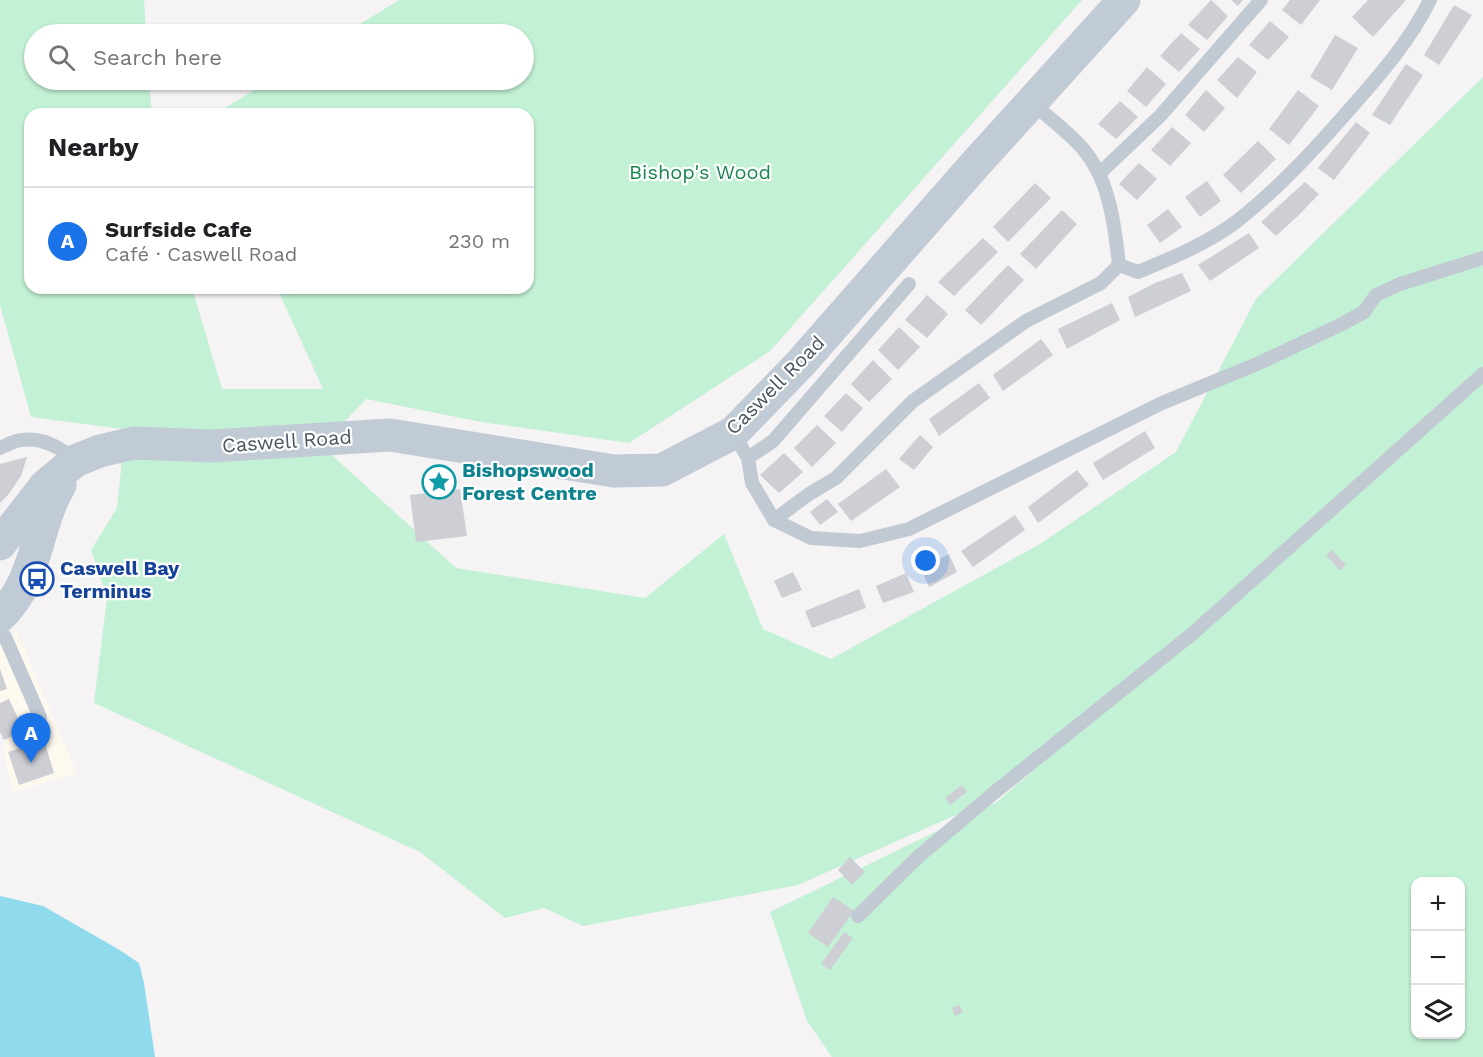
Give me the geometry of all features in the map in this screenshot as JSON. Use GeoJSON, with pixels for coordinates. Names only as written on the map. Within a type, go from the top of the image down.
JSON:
{"type":"FeatureCollection","features":[{"type":"Feature","properties":{"kind":"main road","name":"Caswell Road"},"geometry":{"type":"LineString","coordinates":[[0,544],[45,486],[75,460],[134,443],[212,446],[390,435],[614,471],[662,470],[740,446],[800,364],[1124,0]]}},
{"type":"Feature","properties":{"kind":"main road"},"geometry":{"type":"LineString","coordinates":[[0,616],[8,609],[26,580],[57,489],[75,460]]}},
{"type":"Feature","properties":{"kind":"lane"},"geometry":{"type":"LineString","coordinates":[[1100,173],[1161,115],[1261,0]]}},
{"type":"Feature","properties":{"kind":"lane"},"geometry":{"type":"LineString","coordinates":[[1119,265],[1138,272],[1188,251],[1234,223],[1272,191],[1314,150],[1383,72],[1420,20],[1430,0]]}},
{"type":"Feature","properties":{"kind":"lane"},"geometry":{"type":"LineString","coordinates":[[1032,102],[1086,151],[1100,173],[1115,230],[1119,265]]}},
{"type":"Feature","properties":{"kind":"lane"},"geometry":{"type":"LineString","coordinates":[[909,284],[773,441],[740,446],[752,483],[774,520],[811,538],[860,541],[909,529],[1162,403],[1257,364],[1340,325],[1364,312],[1376,295],[1400,284],[1483,258]]}},
{"type":"Feature","properties":{"kind":"lane"},"geometry":{"type":"LineString","coordinates":[[774,520],[809,494],[837,478],[913,401],[1026,321],[1101,283],[1119,265]]}},
{"type":"Feature","properties":{"kind":"lane"},"geometry":{"type":"LineString","coordinates":[[858,916],[918,857],[1192,634],[1483,374]]}},
{"type":"Feature","properties":{"kind":"lane"},"geometry":{"type":"LineString","coordinates":[[0,448],[22,440],[43,441],[65,451],[75,460]]}},
{"type":"Feature","properties":{"kind":"lane"},"geometry":{"type":"LineString","coordinates":[[0,630],[40,717]]}},
{"type":"Feature","properties":{"kind":"shaded area"},"geometry":{"type":"Polygon","coordinates":[[[17,632],[77,773],[13,792],[4,752],[4,740],[0,732],[0,642],[17,632]]]}},
{"type":"Feature","properties":{"kind":"green space","name":"Bishop's Wood"},"geometry":{"type":"Polygon","coordinates":[[[0,0],[144,0],[145,24],[24,24],[24,90],[150,90],[151,108],[24,108],[24,294],[194,294],[222,389],[323,389],[280,294],[534,294],[534,108],[225,108],[255,90],[534,90],[534,24],[360,24],[399,0],[1082,0],[770,351],[629,443],[481,422],[366,399],[322,446],[456,568],[645,598],[724,534],[763,629],[831,659],[1040,544],[1176,452],[1256,299],[1483,77],[1483,374],[992,799],[798,885],[583,926],[544,908],[505,918],[420,852],[94,703],[107,598],[91,550],[117,508],[123,429],[31,417],[0,305],[0,0]]]}},
{"type":"Feature","properties":{"kind":"green space"},"geometry":{"type":"Polygon","coordinates":[[[1483,377],[1483,1057],[832,1057],[807,1021],[770,912],[997,802],[1483,377]]]}},
{"type":"Feature","properties":{"kind":"water"},"geometry":{"type":"Polygon","coordinates":[[[0,896],[43,906],[139,963],[155,1057],[0,1057],[0,896]]]}},
{"type":"Feature","properties":{"kind":"building"},"geometry":{"type":"Polygon","coordinates":[[[1211,0],[1228,16],[1207,40],[1188,25],[1211,0]]]}},
{"type":"Feature","properties":{"kind":"building"},"geometry":{"type":"Polygon","coordinates":[[[1231,0],[1243,0],[1238,6],[1231,0]]]}},
{"type":"Feature","properties":{"kind":"building"},"geometry":{"type":"Polygon","coordinates":[[[1290,0],[1320,0],[1301,25],[1282,10],[1290,0]]]}},
{"type":"Feature","properties":{"kind":"building"},"geometry":{"type":"Polygon","coordinates":[[[1368,0],[1406,0],[1373,37],[1352,17],[1368,0]]]}},
{"type":"Feature","properties":{"kind":"building"},"geometry":{"type":"Polygon","coordinates":[[[1454,5],[1472,15],[1439,65],[1424,55],[1454,5]]]}},
{"type":"Feature","properties":{"kind":"building"},"geometry":{"type":"Polygon","coordinates":[[[1270,21],[1289,37],[1268,60],[1249,45],[1270,21]]]}},
{"type":"Feature","properties":{"kind":"building"},"geometry":{"type":"Polygon","coordinates":[[[1181,33],[1200,49],[1179,72],[1160,56],[1181,33]]]}},
{"type":"Feature","properties":{"kind":"building"},"geometry":{"type":"Polygon","coordinates":[[[1335,35],[1358,48],[1332,90],[1310,77],[1335,35]]]}},
{"type":"Feature","properties":{"kind":"building"},"geometry":{"type":"Polygon","coordinates":[[[1238,57],[1257,72],[1237,98],[1217,80],[1238,57]]]}},
{"type":"Feature","properties":{"kind":"building"},"geometry":{"type":"Polygon","coordinates":[[[1406,64],[1423,75],[1390,125],[1372,115],[1406,64]]]}},
{"type":"Feature","properties":{"kind":"building"},"geometry":{"type":"Polygon","coordinates":[[[1147,67],[1166,84],[1146,107],[1127,91],[1147,67]]]}},
{"type":"Feature","properties":{"kind":"building"},"geometry":{"type":"Polygon","coordinates":[[[1206,90],[1225,108],[1204,132],[1185,115],[1206,90]]]}},
{"type":"Feature","properties":{"kind":"building"},"geometry":{"type":"Polygon","coordinates":[[[1298,90],[1319,106],[1289,145],[1269,129],[1298,90]]]}},
{"type":"Feature","properties":{"kind":"building"},"geometry":{"type":"Polygon","coordinates":[[[1120,101],[1138,117],[1116,139],[1098,124],[1120,101]]]}},
{"type":"Feature","properties":{"kind":"building"},"geometry":{"type":"Polygon","coordinates":[[[1356,122],[1370,133],[1334,180],[1318,168],[1356,122]]]}},
{"type":"Feature","properties":{"kind":"building"},"geometry":{"type":"Polygon","coordinates":[[[1172,127],[1191,143],[1170,166],[1151,150],[1172,127]]]}},
{"type":"Feature","properties":{"kind":"building"},"geometry":{"type":"Polygon","coordinates":[[[1258,141],[1276,159],[1241,193],[1223,175],[1258,141]]]}},
{"type":"Feature","properties":{"kind":"building"},"geometry":{"type":"Polygon","coordinates":[[[1139,163],[1157,179],[1137,200],[1119,184],[1139,163]]]}},
{"type":"Feature","properties":{"kind":"building"},"geometry":{"type":"Polygon","coordinates":[[[1207,181],[1221,201],[1200,217],[1185,197],[1207,181]]]}},
{"type":"Feature","properties":{"kind":"building"},"geometry":{"type":"Polygon","coordinates":[[[1305,182],[1319,194],[1276,236],[1261,222],[1305,182]]]}},
{"type":"Feature","properties":{"kind":"building"},"geometry":{"type":"Polygon","coordinates":[[[1035,183],[1051,198],[1008,242],[993,227],[1035,183]]]}},
{"type":"Feature","properties":{"kind":"building"},"geometry":{"type":"Polygon","coordinates":[[[1168,209],[1182,227],[1160,243],[1147,225],[1168,209]]]}},
{"type":"Feature","properties":{"kind":"building"},"geometry":{"type":"Polygon","coordinates":[[[1062,210],[1077,224],[1036,269],[1020,254],[1062,210]]]}},
{"type":"Feature","properties":{"kind":"building"},"geometry":{"type":"Polygon","coordinates":[[[1249,233],[1259,248],[1210,281],[1198,265],[1249,233]]]}},
{"type":"Feature","properties":{"kind":"building"},"geometry":{"type":"Polygon","coordinates":[[[983,238],[998,252],[954,296],[938,282],[983,238]]]}},
{"type":"Feature","properties":{"kind":"building"},"geometry":{"type":"Polygon","coordinates":[[[1008,265],[1024,280],[981,325],[965,310],[1008,265]]]}},
{"type":"Feature","properties":{"kind":"building"},"geometry":{"type":"Polygon","coordinates":[[[1182,273],[1191,291],[1135,317],[1128,297],[1155,283],[1182,273]]]}},
{"type":"Feature","properties":{"kind":"building"},"geometry":{"type":"Polygon","coordinates":[[[927,295],[948,314],[927,338],[905,320],[927,295]]]}},
{"type":"Feature","properties":{"kind":"building"},"geometry":{"type":"Polygon","coordinates":[[[1112,303],[1120,320],[1067,349],[1058,329],[1112,303]]]}},
{"type":"Feature","properties":{"kind":"building"},"geometry":{"type":"Polygon","coordinates":[[[899,327],[920,347],[898,370],[878,350],[899,327]]]}},
{"type":"Feature","properties":{"kind":"building"},"geometry":{"type":"Polygon","coordinates":[[[1041,339],[1053,355],[1003,391],[993,375],[1041,339]]]}},
{"type":"Feature","properties":{"kind":"building"},"geometry":{"type":"Polygon","coordinates":[[[873,360],[892,379],[869,402],[851,384],[873,360]]]}},
{"type":"Feature","properties":{"kind":"building"},"geometry":{"type":"Polygon","coordinates":[[[979,383],[990,398],[939,436],[929,419],[979,383]]]}},
{"type":"Feature","properties":{"kind":"building"},"geometry":{"type":"Polygon","coordinates":[[[846,393],[863,408],[842,432],[824,416],[846,393]]]}},
{"type":"Feature","properties":{"kind":"building"},"geometry":{"type":"Polygon","coordinates":[[[817,425],[836,443],[812,467],[794,448],[817,425]]]}},
{"type":"Feature","properties":{"kind":"building"},"geometry":{"type":"Polygon","coordinates":[[[1145,431],[1155,448],[1103,480],[1093,463],[1145,431]]]}},
{"type":"Feature","properties":{"kind":"building"},"geometry":{"type":"Polygon","coordinates":[[[920,435],[933,447],[914,470],[899,459],[920,435]]]}},
{"type":"Feature","properties":{"kind":"building"},"geometry":{"type":"Polygon","coordinates":[[[784,453],[803,472],[779,493],[760,475],[784,453]]]}},
{"type":"Feature","properties":{"kind":"building"},"geometry":{"type":"Polygon","coordinates":[[[27,457],[21,476],[0,503],[0,464],[27,457]]]}},
{"type":"Feature","properties":{"kind":"building"},"geometry":{"type":"Polygon","coordinates":[[[886,469],[900,487],[851,521],[838,504],[886,469]]]}},
{"type":"Feature","properties":{"kind":"building"},"geometry":{"type":"Polygon","coordinates":[[[1077,470],[1089,485],[1038,523],[1028,507],[1077,470]]]}},
{"type":"Feature","properties":{"kind":"building"},"geometry":{"type":"Polygon","coordinates":[[[460,489],[467,536],[416,542],[410,495],[460,489]]]}},
{"type":"Feature","properties":{"kind":"building"},"geometry":{"type":"Polygon","coordinates":[[[827,499],[838,512],[820,525],[810,512],[827,499]]]}},
{"type":"Feature","properties":{"kind":"building"},"geometry":{"type":"Polygon","coordinates":[[[1015,515],[1025,530],[973,567],[961,551],[1015,515]]]}},
{"type":"Feature","properties":{"kind":"building"},"geometry":{"type":"Polygon","coordinates":[[[1332,550],[1346,565],[1340,571],[1326,555],[1332,550]]]}},
{"type":"Feature","properties":{"kind":"building"},"geometry":{"type":"Polygon","coordinates":[[[949,554],[957,572],[929,587],[921,569],[949,554]]]}},
{"type":"Feature","properties":{"kind":"building"},"geometry":{"type":"Polygon","coordinates":[[[793,572],[802,590],[782,598],[774,581],[793,572]]]}},
{"type":"Feature","properties":{"kind":"building"},"geometry":{"type":"Polygon","coordinates":[[[906,573],[914,592],[883,603],[876,586],[906,573]]]}},
{"type":"Feature","properties":{"kind":"building"},"geometry":{"type":"Polygon","coordinates":[[[859,589],[866,608],[812,628],[805,611],[859,589]]]}},
{"type":"Feature","properties":{"kind":"building"},"geometry":{"type":"Polygon","coordinates":[[[0,669],[7,689],[0,691],[0,669]]]}},
{"type":"Feature","properties":{"kind":"building"},"geometry":{"type":"Polygon","coordinates":[[[9,699],[24,731],[4,740],[0,732],[0,703],[9,699]]]}},
{"type":"Feature","properties":{"kind":"building"},"geometry":{"type":"Polygon","coordinates":[[[44,740],[54,773],[19,785],[8,752],[44,740]]]}},
{"type":"Feature","properties":{"kind":"building"},"geometry":{"type":"Polygon","coordinates":[[[962,785],[967,792],[950,805],[945,798],[962,785]]]}},
{"type":"Feature","properties":{"kind":"building"},"geometry":{"type":"Polygon","coordinates":[[[850,857],[865,872],[852,885],[838,870],[850,857]]]}},
{"type":"Feature","properties":{"kind":"building"},"geometry":{"type":"Polygon","coordinates":[[[833,897],[854,911],[828,947],[808,933],[833,897]]]}},
{"type":"Feature","properties":{"kind":"building"},"geometry":{"type":"Polygon","coordinates":[[[844,932],[853,938],[830,970],[821,964],[844,932]]]}},
{"type":"Feature","properties":{"kind":"building"},"geometry":{"type":"Polygon","coordinates":[[[959,1005],[963,1012],[955,1016],[952,1008],[959,1005]]]}},
{"type":"Feature","properties":{"kind":"place","name":"Bishopswood Forest Centre"},"geometry":{"type":"Point","coordinates":[439,482]}},
{"type":"Feature","properties":{"kind":"place","name":"Caswell Bay Terminus"},"geometry":{"type":"Point","coordinates":[37,579]}},
{"type":"Feature","properties":{"kind":"place","name":"Surfside Cafe"},"geometry":{"type":"Point","coordinates":[31,763]}}]}
